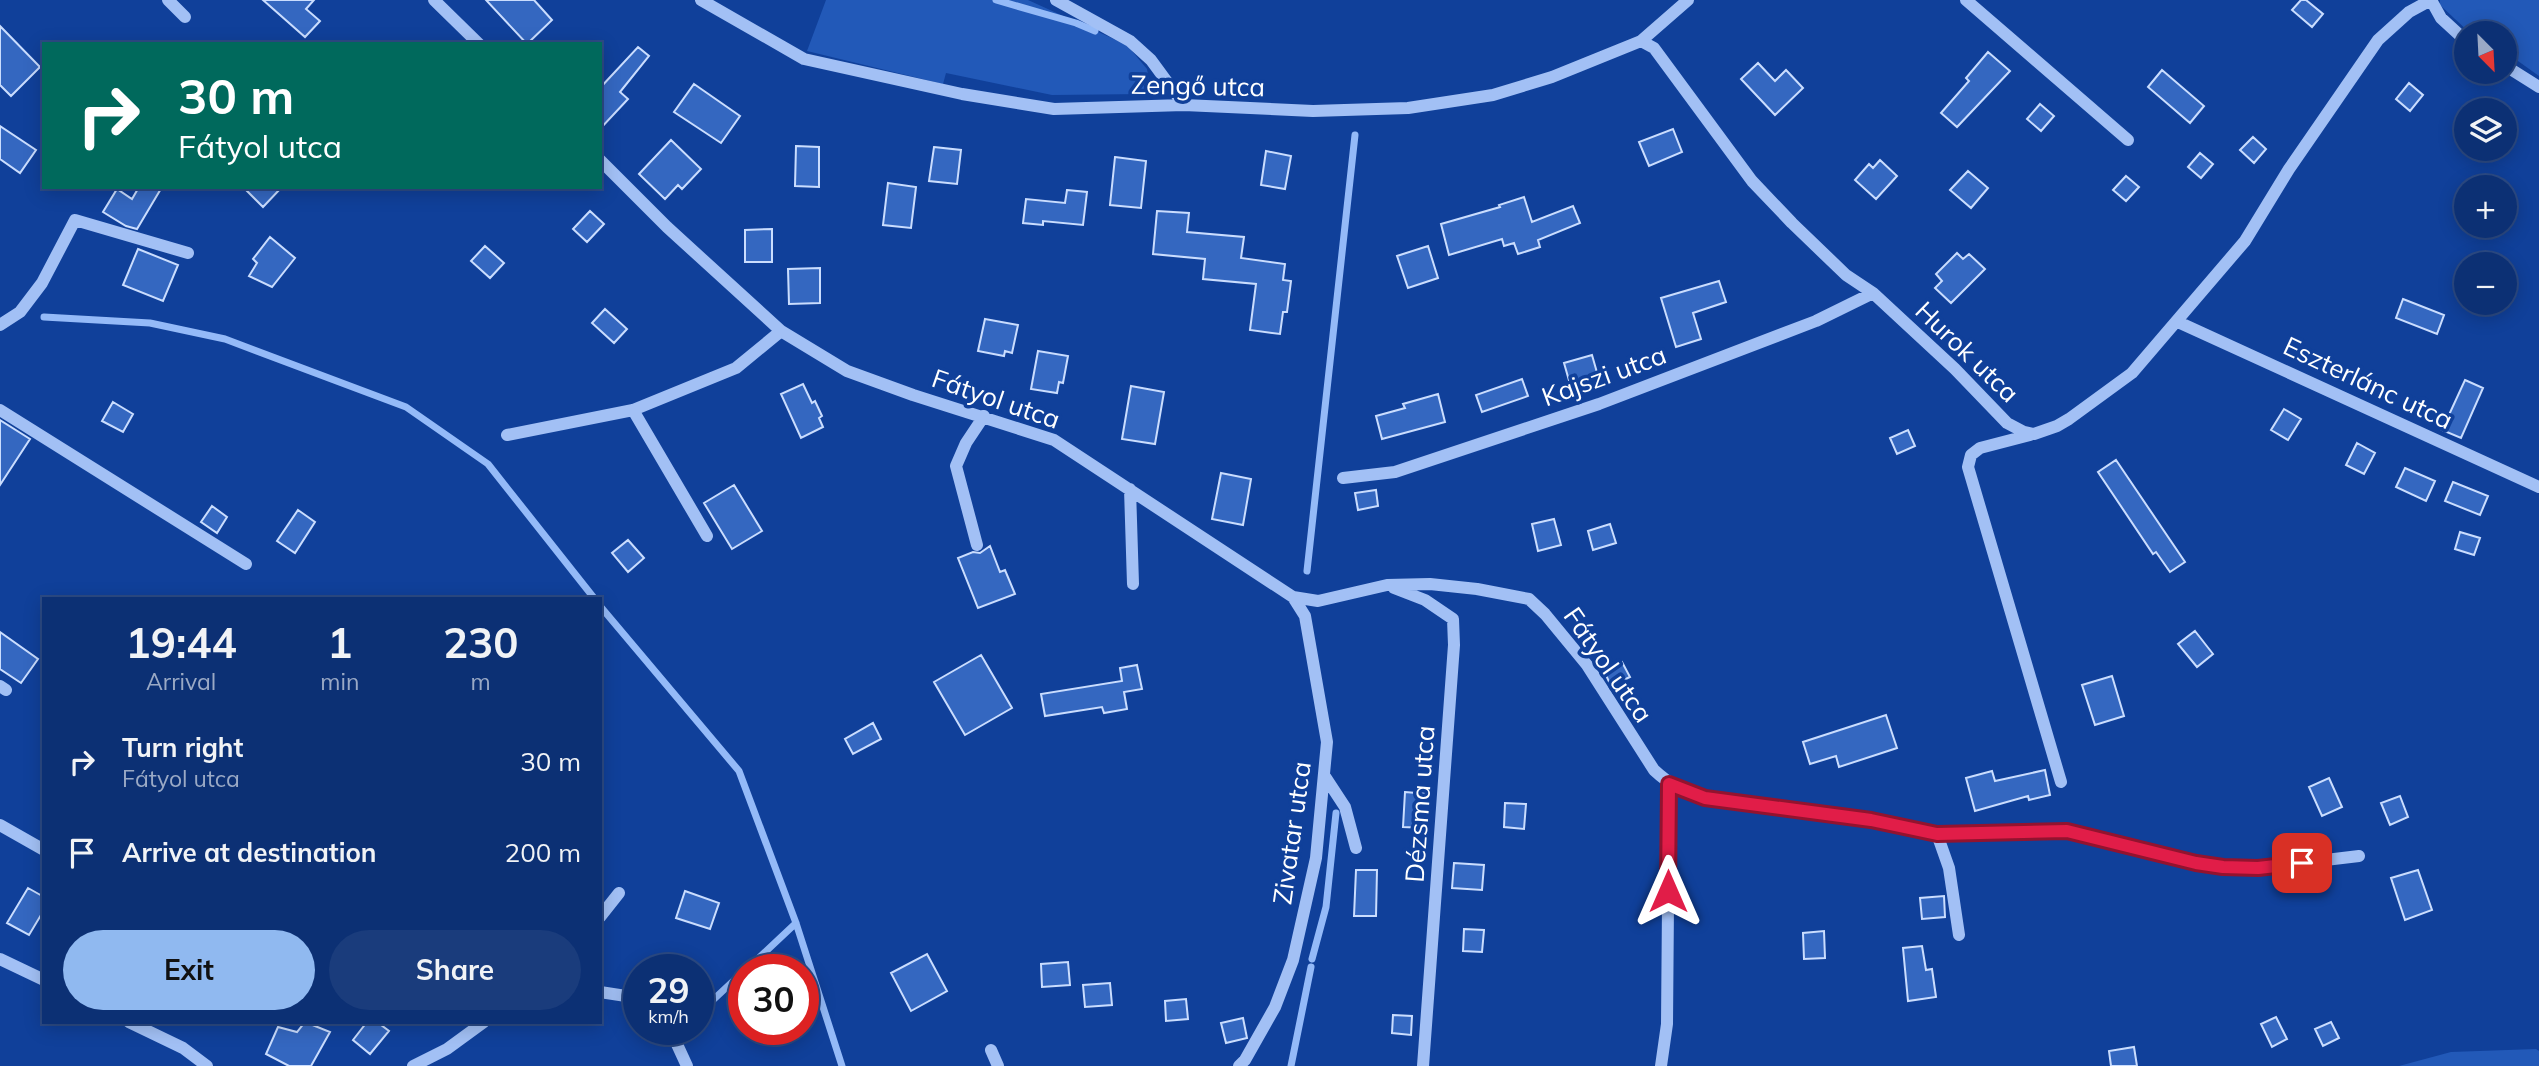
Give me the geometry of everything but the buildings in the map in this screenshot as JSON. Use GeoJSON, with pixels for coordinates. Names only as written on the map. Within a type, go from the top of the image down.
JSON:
{"type":"FeatureCollection","features":[{"type":"Feature","properties":{"kind":"street"},"geometry":{"type":"LineString","coordinates":[[168,0],[185,17]]}},
{"type":"Feature","properties":{"kind":"street"},"geometry":{"type":"LineString","coordinates":[[434,0],[477,42]]}},
{"type":"Feature","properties":{"kind":"street","name":"Zengő utca"},"geometry":{"type":"LineString","coordinates":[[702,0],[804,59],[962,94],[1054,109],[1184,105],[1313,111],[1408,108],[1493,95],[1552,77],[1641,41],[1688,0]]}},
{"type":"Feature","properties":{"kind":"street"},"geometry":{"type":"LineString","coordinates":[[1056,0],[1130,41],[1151,60],[1184,105]]}},
{"type":"Feature","properties":{"kind":"street"},"geometry":{"type":"LineString","coordinates":[[1966,0],[2128,140]]}},
{"type":"Feature","properties":{"kind":"street"},"geometry":{"type":"LineString","coordinates":[[2431,0],[2441,18],[2454,32]]}},
{"type":"Feature","properties":{"kind":"street","name":"Hurok utca"},"geometry":{"type":"LineString","coordinates":[[1641,41],[1654,48],[1752,181],[1846,275],[1873,293],[1955,369],[2007,424],[2034,434],[2069,419],[2132,373],[2245,241],[2289,169],[2378,40],[2409,12],[2431,0]]}},
{"type":"Feature","properties":{"kind":"street"},"geometry":{"type":"LineString","coordinates":[[2517,73],[2539,87]]}},
{"type":"Feature","properties":{"kind":"street","name":"Fátyol utca"},"geometry":{"type":"LineString","coordinates":[[602,162],[667,227],[781,331],[847,371],[1054,440],[1293,597],[1318,601],[1387,585],[1430,584],[1529,599],[1545,614],[1587,665],[1642,754],[1669,784],[1705,798],[1871,820],[1937,834],[2067,831],[2196,863],[2223,867],[2258,868],[2358,856]]}},
{"type":"Feature","properties":{"kind":"street"},"geometry":{"type":"LineString","coordinates":[[0,325],[20,312],[42,283],[75,220],[188,253]]}},
{"type":"Feature","properties":{"kind":"street","name":"Kajszi utca"},"geometry":{"type":"LineString","coordinates":[[1343,478],[1395,472],[1599,404],[1816,321],[1873,293]]}},
{"type":"Feature","properties":{"kind":"street","name":"Eszterlánc utca"},"geometry":{"type":"LineString","coordinates":[[2178,321],[2539,487]]}},
{"type":"Feature","properties":{"kind":"street"},"geometry":{"type":"LineString","coordinates":[[507,435],[633,410],[736,368],[781,331]]}},
{"type":"Feature","properties":{"kind":"street"},"geometry":{"type":"LineString","coordinates":[[0,410],[246,564]]}},
{"type":"Feature","properties":{"kind":"street"},"geometry":{"type":"LineString","coordinates":[[633,410],[707,536]]}},
{"type":"Feature","properties":{"kind":"street"},"geometry":{"type":"LineString","coordinates":[[977,545],[956,466],[966,443],[984,416]]}},
{"type":"Feature","properties":{"kind":"street"},"geometry":{"type":"LineString","coordinates":[[2034,434],[1980,448],[1971,455],[1969,475],[2031,674],[2061,782]]}},
{"type":"Feature","properties":{"kind":"street"},"geometry":{"type":"LineString","coordinates":[[1130,489],[1133,584]]}},
{"type":"Feature","properties":{"kind":"street","name":"Dézsma utca"},"geometry":{"type":"LineString","coordinates":[[1387,585],[1425,600],[1453,619],[1454,645],[1423,1066]]}},
{"type":"Feature","properties":{"kind":"street","name":"Zivatar utca"},"geometry":{"type":"LineString","coordinates":[[1239,1066],[1275,1007],[1293,960],[1316,858],[1327,742],[1305,616],[1293,597]]}},
{"type":"Feature","properties":{"kind":"street"},"geometry":{"type":"LineString","coordinates":[[1324,775],[1345,807],[1356,848]]}},
{"type":"Feature","properties":{"kind":"street"},"geometry":{"type":"LineString","coordinates":[[1661,1066],[1667,1024],[1669,784]]}},
{"type":"Feature","properties":{"kind":"street"},"geometry":{"type":"LineString","coordinates":[[0,825],[42,849]]}},
{"type":"Feature","properties":{"kind":"street"},"geometry":{"type":"LineString","coordinates":[[1937,834],[1949,867],[1959,935]]}},
{"type":"Feature","properties":{"kind":"street"},"geometry":{"type":"LineString","coordinates":[[602,914],[619,893]]}},
{"type":"Feature","properties":{"kind":"street"},"geometry":{"type":"LineString","coordinates":[[0,959],[42,979]]}},
{"type":"Feature","properties":{"kind":"street"},"geometry":{"type":"LineString","coordinates":[[602,992],[623,996]]}},
{"type":"Feature","properties":{"kind":"street"},"geometry":{"type":"LineString","coordinates":[[133,1024],[183,1048],[207,1066]]}},
{"type":"Feature","properties":{"kind":"street"},"geometry":{"type":"LineString","coordinates":[[413,1066],[447,1049],[481,1024]]}},
{"type":"Feature","properties":{"kind":"street"},"geometry":{"type":"LineString","coordinates":[[677,1045],[687,1066]]}},
{"type":"Feature","properties":{"kind":"street"},"geometry":{"type":"LineString","coordinates":[[991,1050],[999,1066]]}},
{"type":"Feature","properties":{"kind":"shaded area"},"geometry":{"type":"Polygon","coordinates":[[[826,0],[1028,0],[1127,45],[1147,69],[1150,86],[1144,94],[1052,95],[946,73],[943,84],[807,51],[826,0]]]}},
{"type":"Feature","properties":{"kind":"shaded area"},"geometry":{"type":"Polygon","coordinates":[[[2440,0],[2539,0],[2539,76],[2517,60],[2517,21],[2457,21],[2440,5],[2440,0]]]}},
{"type":"Feature","properties":{"kind":"shaded area"},"geometry":{"type":"Polygon","coordinates":[[[2539,1051],[2539,1066],[2399,1066],[2451,1052],[2539,1051]]]}},
{"type":"Feature","properties":{"kind":"waterway"},"geometry":{"type":"LineString","coordinates":[[996,0],[1095,31]]}},
{"type":"Feature","properties":{"kind":"waterway"},"geometry":{"type":"LineString","coordinates":[[1307,571],[1355,135]]}},
{"type":"Feature","properties":{"kind":"waterway"},"geometry":{"type":"LineString","coordinates":[[44,317],[150,323],[225,339],[406,407],[488,464],[593,597]]}},
{"type":"Feature","properties":{"kind":"waterway"},"geometry":{"type":"LineString","coordinates":[[602,608],[739,771],[796,923],[842,1066]]}},
{"type":"Feature","properties":{"kind":"waterway"},"geometry":{"type":"LineString","coordinates":[[1312,959],[1326,907],[1336,813]]}},
{"type":"Feature","properties":{"kind":"waterway"},"geometry":{"type":"LineString","coordinates":[[763,954],[796,923]]}},
{"type":"Feature","properties":{"kind":"waterway"},"geometry":{"type":"LineString","coordinates":[[1291,1066],[1311,967]]}},
{"type":"Feature","properties":{"kind":"waterway"},"geometry":{"type":"LineString","coordinates":[[714,999],[728,986]]}},
{"type":"Feature","properties":{"kind":"route"},"geometry":{"type":"LineString","coordinates":[[1668,891],[1669,784],[1705,798],[1871,820],[1937,834],[2067,831],[2196,863],[2223,867],[2258,868],[2302,863]]}}]}
